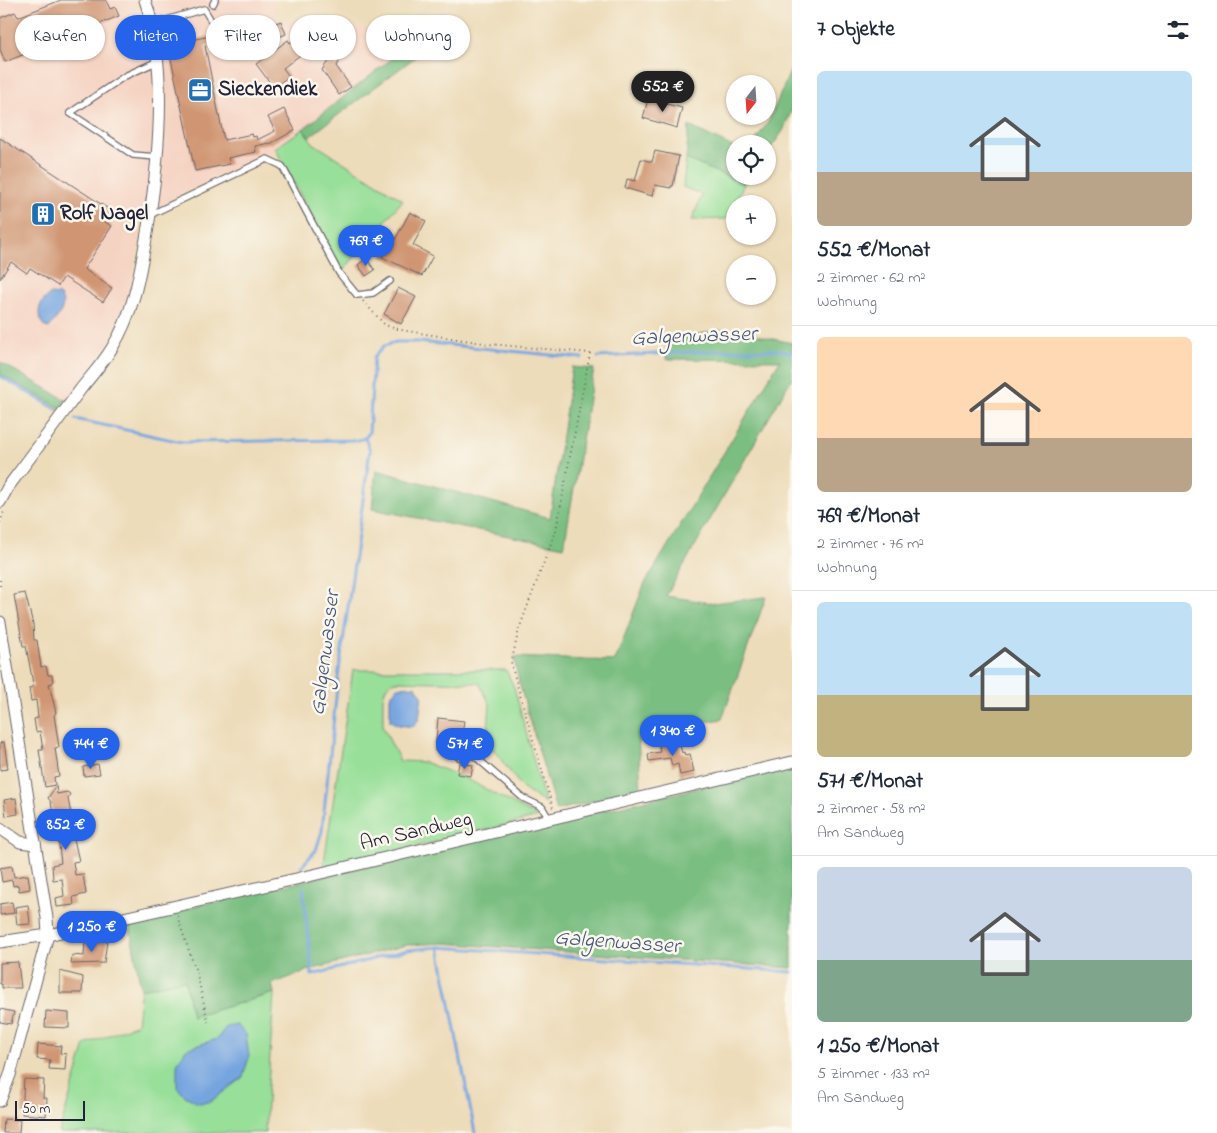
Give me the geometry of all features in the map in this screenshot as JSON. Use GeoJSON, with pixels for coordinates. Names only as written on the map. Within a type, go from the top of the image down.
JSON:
{"type":"FeatureCollection","features":[{"type":"Feature","properties":{"kind":"street"},"geometry":{"type":"LineString","coordinates":[[145,0],[149,15]]}},
{"type":"Feature","properties":{"kind":"street"},"geometry":{"type":"LineString","coordinates":[[3,504],[8,488],[112,348],[128,315],[139,282],[150,212],[156,157],[159,96],[158,61]]}},
{"type":"Feature","properties":{"kind":"street"},"geometry":{"type":"LineString","coordinates":[[0,622],[47,918],[48,935],[10,1075],[0,1101]]}},
{"type":"Feature","properties":{"kind":"street","name":"Am Sandweg"},"geometry":{"type":"LineString","coordinates":[[0,942],[48,935],[174,907],[792,762]]}},
{"type":"Feature","properties":{"kind":"street"},"geometry":{"type":"LineString","coordinates":[[0,828],[20,842],[35,844]]}},
{"type":"Feature","properties":{"kind":"lane"},"geometry":{"type":"LineString","coordinates":[[183,15],[204,9],[208,15]]}},
{"type":"Feature","properties":{"kind":"lane"},"geometry":{"type":"LineString","coordinates":[[156,157],[133,155],[70,113],[125,76],[158,61]]}},
{"type":"Feature","properties":{"kind":"lane"},"geometry":{"type":"LineString","coordinates":[[150,212],[156,212],[267,159],[282,166],[339,273],[357,295],[373,293],[390,281]]}},
{"type":"Feature","properties":{"kind":"lane"},"geometry":{"type":"LineString","coordinates":[[471,753],[522,798],[542,807],[552,818]]}},
{"type":"Feature","properties":{"kind":"path"},"geometry":{"type":"LineString","coordinates":[[357,295],[385,325],[401,330],[489,344],[590,353],[556,530],[519,629],[511,664],[552,818]]}},
{"type":"Feature","properties":{"kind":"path"},"geometry":{"type":"LineString","coordinates":[[0,523],[3,504]]}},
{"type":"Feature","properties":{"kind":"path"},"geometry":{"type":"LineString","coordinates":[[0,580],[0,589]]}},
{"type":"Feature","properties":{"kind":"path"},"geometry":{"type":"LineString","coordinates":[[174,907],[197,974],[208,1022]]}},
{"type":"Feature","properties":{"kind":"shaded area"},"geometry":{"type":"Polygon","coordinates":[[[0,0],[274,0],[277,15],[206,15],[206,60],[280,60],[280,20],[290,21],[290,60],[356,60],[356,28],[366,28],[366,60],[390,60],[303,129],[267,154],[143,213],[132,282],[122,314],[107,346],[66,400],[0,362],[0,0]]]}},
{"type":"Feature","properties":{"kind":"green space"},"geometry":{"type":"Polygon","coordinates":[[[390,60],[411,60],[309,137],[303,129],[390,60]]]}},
{"type":"Feature","properties":{"kind":"green space"},"geometry":{"type":"Polygon","coordinates":[[[792,67],[792,109],[783,131],[776,141],[776,135],[759,135],[766,125],[776,125],[776,105],[792,67]]]}},
{"type":"Feature","properties":{"kind":"green space"},"geometry":{"type":"Polygon","coordinates":[[[689,126],[726,144],[726,176],[686,159],[689,126]]]}},
{"type":"Feature","properties":{"kind":"green space"},"geometry":{"type":"Polygon","coordinates":[[[303,129],[313,143],[403,200],[342,272],[275,148],[303,129]]]}},
{"type":"Feature","properties":{"kind":"green space"},"geometry":{"type":"Polygon","coordinates":[[[686,159],[726,176],[726,185],[743,185],[738,195],[726,195],[726,219],[692,220],[702,195],[683,187],[686,159]]]}},
{"type":"Feature","properties":{"kind":"green space"},"geometry":{"type":"Polygon","coordinates":[[[719,330],[738,331],[792,343],[792,378],[666,596],[712,603],[766,597],[722,719],[638,734],[641,791],[556,810],[519,682],[514,657],[615,661],[644,585],[780,360],[666,359],[667,341],[719,330]]]}},
{"type":"Feature","properties":{"kind":"green space"},"geometry":{"type":"Polygon","coordinates":[[[0,362],[66,400],[60,408],[0,374],[0,362]]]}},
{"type":"Feature","properties":{"kind":"green space"},"geometry":{"type":"Polygon","coordinates":[[[572,367],[594,369],[564,547],[372,509],[376,470],[550,518],[572,367]]]}},
{"type":"Feature","properties":{"kind":"green space"},"geometry":{"type":"Polygon","coordinates":[[[353,670],[506,670],[514,687],[545,803],[523,789],[487,741],[490,704],[479,683],[394,681],[386,687],[383,697],[383,727],[400,761],[424,762],[465,778],[538,817],[323,869],[353,670]]]}},
{"type":"Feature","properties":{"kind":"green space"},"geometry":{"type":"Polygon","coordinates":[[[792,766],[792,968],[443,943],[407,945],[309,970],[272,984],[274,993],[192,1017],[185,980],[141,989],[129,922],[792,766]]]}},
{"type":"Feature","properties":{"kind":"green space"},"geometry":{"type":"Polygon","coordinates":[[[185,980],[192,1017],[274,993],[265,1133],[59,1133],[85,1045],[137,1024],[141,989],[185,980]]]}},
{"type":"Feature","properties":{"kind":"water"},"geometry":{"type":"Polygon","coordinates":[[[51,294],[59,295],[63,304],[49,328],[45,327],[42,322],[39,309],[43,301],[51,294]]]}},
{"type":"Feature","properties":{"kind":"water"},"geometry":{"type":"Polygon","coordinates":[[[415,686],[422,695],[419,719],[413,727],[399,725],[390,721],[390,697],[397,687],[415,686]]]}},
{"type":"Feature","properties":{"kind":"water"},"geometry":{"type":"Polygon","coordinates":[[[237,1025],[246,1034],[249,1057],[243,1077],[210,1102],[198,1103],[185,1096],[177,1087],[177,1064],[186,1049],[217,1039],[226,1027],[237,1025]]]}},
{"type":"Feature","properties":{"kind":"building"},"geometry":{"type":"Polygon","coordinates":[[[61,0],[106,0],[110,9],[115,7],[119,15],[115,15],[115,18],[105,22],[105,15],[23,15],[61,0]]]}},
{"type":"Feature","properties":{"kind":"building"},"geometry":{"type":"Polygon","coordinates":[[[15,12],[17,15],[15,15],[15,58],[5,62],[0,49],[0,18],[15,12]]]}},
{"type":"Feature","properties":{"kind":"building"},"geometry":{"type":"Polygon","coordinates":[[[280,21],[281,21],[286,34],[280,36],[280,21]]]}},
{"type":"Feature","properties":{"kind":"building"},"geometry":{"type":"Polygon","coordinates":[[[206,37],[206,60],[208,60],[224,140],[252,134],[253,137],[256,136],[257,140],[275,131],[268,117],[284,109],[295,130],[270,144],[255,146],[256,152],[228,158],[230,164],[195,171],[171,60],[196,60],[196,39],[206,37]]]}},
{"type":"Feature","properties":{"kind":"building"},"geometry":{"type":"Polygon","coordinates":[[[288,40],[290,43],[290,60],[294,60],[283,68],[289,76],[274,88],[256,64],[261,60],[280,60],[280,46],[288,40]]]}},
{"type":"Feature","properties":{"kind":"building"},"geometry":{"type":"Polygon","coordinates":[[[329,60],[340,60],[336,66],[351,87],[339,95],[322,70],[329,60]]]}},
{"type":"Feature","properties":{"kind":"building"},"geometry":{"type":"Polygon","coordinates":[[[648,99],[682,108],[677,128],[643,118],[648,99]]]}},
{"type":"Feature","properties":{"kind":"building","name":"Rolf Nagel"},"geometry":{"type":"Polygon","coordinates":[[[0,138],[110,210],[103,221],[112,226],[84,269],[112,288],[103,302],[64,277],[58,286],[30,268],[27,273],[11,262],[0,279],[0,138]]]}},
{"type":"Feature","properties":{"kind":"building"},"geometry":{"type":"Polygon","coordinates":[[[655,151],[679,156],[673,186],[671,188],[655,185],[652,196],[625,188],[627,179],[635,181],[641,159],[652,162],[655,151]]]}},
{"type":"Feature","properties":{"kind":"building"},"geometry":{"type":"Polygon","coordinates":[[[410,212],[426,221],[413,245],[433,256],[422,276],[382,257],[392,238],[395,240],[410,212]]]}},
{"type":"Feature","properties":{"kind":"building"},"geometry":{"type":"Polygon","coordinates":[[[366,258],[375,270],[366,276],[358,265],[366,258]]]}},
{"type":"Feature","properties":{"kind":"building"},"geometry":{"type":"Polygon","coordinates":[[[398,288],[416,297],[401,324],[384,314],[398,288]]]}},
{"type":"Feature","properties":{"kind":"building"},"geometry":{"type":"Polygon","coordinates":[[[25,593],[33,624],[34,640],[37,640],[41,667],[46,666],[48,675],[52,675],[53,683],[49,684],[56,713],[54,715],[59,747],[55,748],[59,776],[54,777],[55,785],[45,787],[39,750],[43,750],[40,731],[36,732],[34,719],[38,718],[36,700],[31,701],[29,688],[33,687],[32,678],[26,646],[23,646],[14,595],[25,593]]]}},
{"type":"Feature","properties":{"kind":"building"},"geometry":{"type":"Polygon","coordinates":[[[438,718],[464,721],[462,735],[457,735],[451,739],[449,753],[435,751],[438,718]]]}},
{"type":"Feature","properties":{"kind":"building"},"geometry":{"type":"Polygon","coordinates":[[[667,738],[668,747],[680,745],[682,753],[684,752],[685,755],[690,754],[694,772],[680,775],[678,764],[672,766],[670,758],[649,761],[648,754],[660,752],[658,740],[667,738]]]}},
{"type":"Feature","properties":{"kind":"building"},"geometry":{"type":"Polygon","coordinates":[[[4,742],[8,769],[0,770],[0,743],[4,742]]]}},
{"type":"Feature","properties":{"kind":"building"},"geometry":{"type":"Polygon","coordinates":[[[459,763],[473,765],[471,776],[457,774],[459,763]]]}},
{"type":"Feature","properties":{"kind":"building"},"geometry":{"type":"Polygon","coordinates":[[[98,764],[100,774],[84,776],[83,767],[98,764]]]}},
{"type":"Feature","properties":{"kind":"building"},"geometry":{"type":"Polygon","coordinates":[[[56,786],[57,794],[67,792],[70,794],[68,799],[71,814],[75,816],[70,821],[79,861],[73,862],[75,875],[83,874],[86,894],[73,897],[74,905],[57,907],[56,898],[64,896],[62,879],[53,880],[52,865],[61,863],[56,820],[54,820],[51,802],[48,798],[56,786]]]}},
{"type":"Feature","properties":{"kind":"building"},"geometry":{"type":"Polygon","coordinates":[[[16,798],[18,814],[6,816],[4,800],[16,798]]]}},
{"type":"Feature","properties":{"kind":"building"},"geometry":{"type":"Polygon","coordinates":[[[12,866],[14,877],[28,875],[30,889],[19,891],[18,885],[13,886],[12,880],[2,882],[0,868],[12,866]]]}},
{"type":"Feature","properties":{"kind":"building"},"geometry":{"type":"Polygon","coordinates":[[[12,902],[14,913],[0,915],[0,904],[12,902]]]}},
{"type":"Feature","properties":{"kind":"building"},"geometry":{"type":"Polygon","coordinates":[[[28,905],[30,924],[17,925],[15,907],[28,905]]]}},
{"type":"Feature","properties":{"kind":"building"},"geometry":{"type":"Polygon","coordinates":[[[85,940],[107,941],[104,963],[71,964],[72,955],[84,956],[85,940]]]}},
{"type":"Feature","properties":{"kind":"building"},"geometry":{"type":"Polygon","coordinates":[[[18,962],[21,988],[2,988],[2,984],[0,984],[0,963],[18,962]]]}},
{"type":"Feature","properties":{"kind":"building"},"geometry":{"type":"Polygon","coordinates":[[[60,971],[83,977],[82,993],[60,993],[60,971]]]}},
{"type":"Feature","properties":{"kind":"building"},"geometry":{"type":"Polygon","coordinates":[[[0,1009],[14,1012],[11,1024],[0,1022],[0,1009]]]}},
{"type":"Feature","properties":{"kind":"building"},"geometry":{"type":"Polygon","coordinates":[[[46,1011],[69,1013],[69,1028],[45,1027],[46,1011]]]}},
{"type":"Feature","properties":{"kind":"building"},"geometry":{"type":"Polygon","coordinates":[[[38,1044],[61,1046],[60,1053],[66,1054],[65,1070],[49,1069],[50,1060],[37,1059],[38,1044]]]}},
{"type":"Feature","properties":{"kind":"building"},"geometry":{"type":"Polygon","coordinates":[[[24,1079],[44,1080],[43,1098],[47,1098],[46,1116],[22,1114],[24,1079]]]}},
{"type":"Feature","properties":{"kind":"building"},"geometry":{"type":"Polygon","coordinates":[[[4,1119],[20,1120],[19,1133],[3,1133],[4,1119]]]}},
{"type":"Feature","properties":{"kind":"waterway","name":"Galgenwasser"},"geometry":{"type":"LineString","coordinates":[[75,419],[182,442],[358,440],[365,438],[369,433],[374,357],[384,346],[396,342],[418,342],[582,358]]}},
{"type":"Feature","properties":{"kind":"waterway","name":"Galgenwasser"},"geometry":{"type":"LineString","coordinates":[[598,357],[733,350],[779,350],[792,353]]}},
{"type":"Feature","properties":{"kind":"waterway","name":"Galgenwasser"},"geometry":{"type":"LineString","coordinates":[[0,376],[58,410]]}},
{"type":"Feature","properties":{"kind":"waterway","name":"Galgenwasser"},"geometry":{"type":"LineString","coordinates":[[301,867],[316,850],[322,831],[338,678],[370,450],[365,438]]}},
{"type":"Feature","properties":{"kind":"waterway","name":"Galgenwasser"},"geometry":{"type":"LineString","coordinates":[[303,888],[312,975],[407,950],[439,947],[792,972]]}},
{"type":"Feature","properties":{"kind":"waterway","name":"Galgenwasser"},"geometry":{"type":"LineString","coordinates":[[439,947],[475,1133]]}},
{"type":"Feature","properties":{"kind":"place","name":"Sieckendiek"},"geometry":{"type":"Point","coordinates":[200,90]}},
{"type":"Feature","properties":{"kind":"place","name":"Rolf Nagel"},"geometry":{"type":"Point","coordinates":[43,214]}}]}
